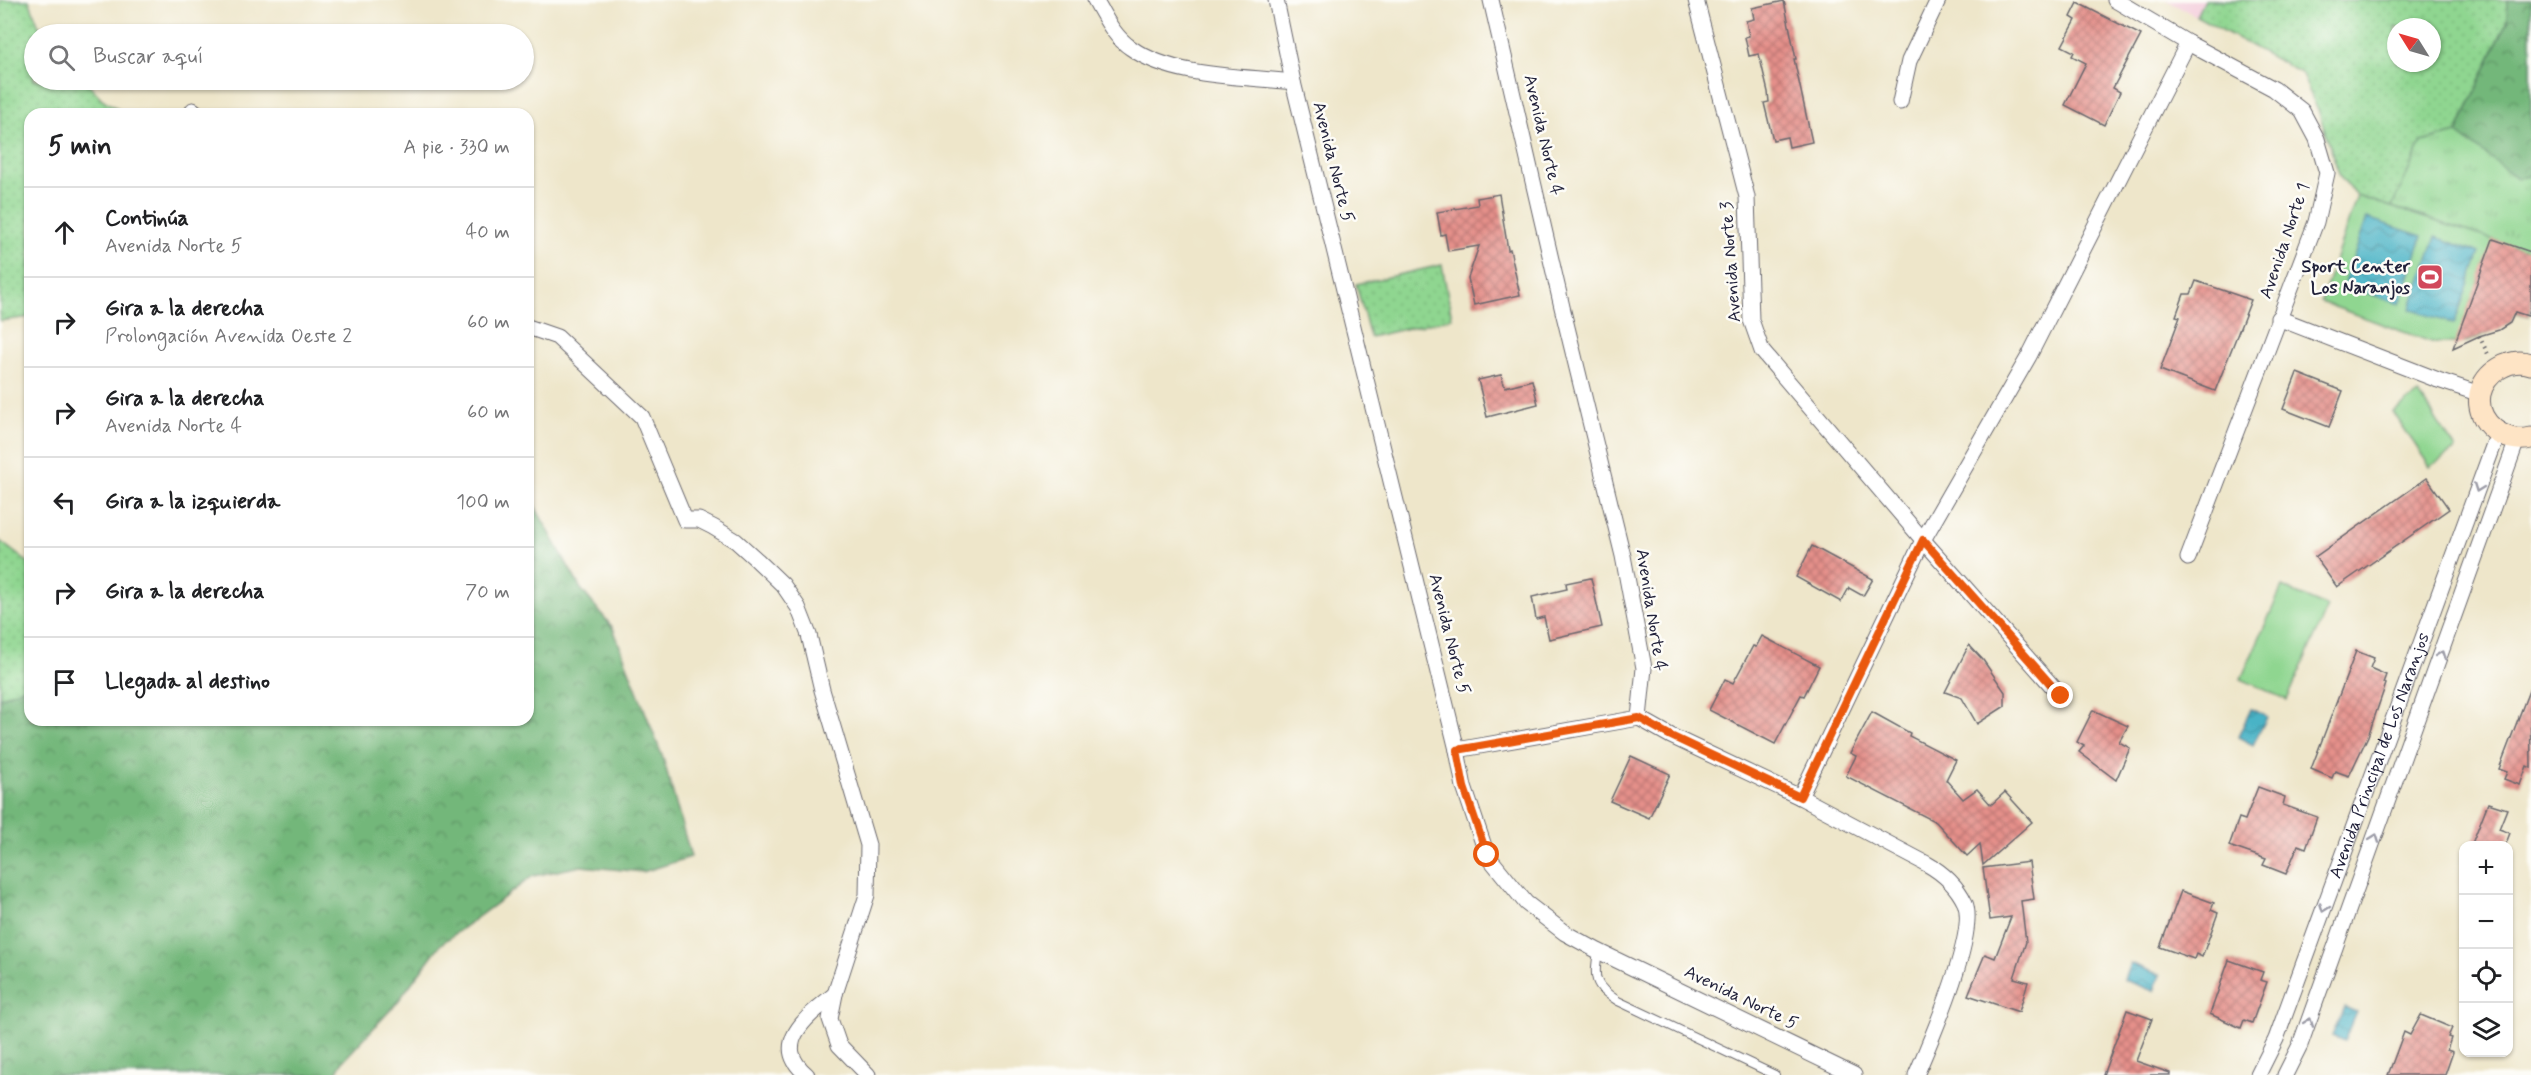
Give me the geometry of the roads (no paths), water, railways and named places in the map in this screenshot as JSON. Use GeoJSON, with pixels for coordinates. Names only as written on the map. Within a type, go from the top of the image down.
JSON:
{"type":"FeatureCollection","features":[{"type":"Feature","properties":{"kind":"main road"},"geometry":{"type":"LineString","coordinates":[[2515,437],[2483,415],[2480,394],[2492,373],[2502,366],[2514,362],[2530,361]]}},
{"type":"Feature","properties":{"kind":"street"},"geometry":{"type":"LineString","coordinates":[[1095,0],[1112,29],[1129,47],[1147,57],[1179,69],[1293,82]]}},
{"type":"Feature","properties":{"kind":"street","name":"Avenida Norte 5"},"geometry":{"type":"LineString","coordinates":[[1276,0],[1293,82],[1457,750],[1464,787],[1487,855],[1526,903],[1565,933],[1854,1075]]}},
{"type":"Feature","properties":{"kind":"street","name":"Avenida Norte 4"},"geometry":{"type":"LineString","coordinates":[[1491,0],[1562,307],[1623,556],[1644,668],[1639,718]]}},
{"type":"Feature","properties":{"kind":"street","name":"Avenida Norte 3"},"geometry":{"type":"LineString","coordinates":[[1696,0],[1747,197],[1751,320],[1762,351],[1923,540],[2061,696]]}},
{"type":"Feature","properties":{"kind":"street"},"geometry":{"type":"LineString","coordinates":[[1900,102],[1909,61],[1938,0]]}},
{"type":"Feature","properties":{"kind":"street","name":"Avenida Norte 1"},"geometry":{"type":"LineString","coordinates":[[2115,0],[2188,43],[2274,89],[2302,111],[2317,139],[2327,173],[2316,222],[2188,558]]}},
{"type":"Feature","properties":{"kind":"street"},"geometry":{"type":"LineString","coordinates":[[1800,797],[1923,540],[2029,356],[2188,43]]}},
{"type":"Feature","properties":{"kind":"street"},"geometry":{"type":"LineString","coordinates":[[2278,318],[2480,394]]}},
{"type":"Feature","properties":{"kind":"street"},"geometry":{"type":"LineString","coordinates":[[534,329],[557,337],[642,417],[685,520],[699,520],[736,542],[783,585],[798,607],[810,635],[822,690],[868,845],[867,895],[835,994],[830,1019],[839,1045],[868,1075]]}},
{"type":"Feature","properties":{"kind":"street","name":"Avenida Principal de Los Naranjos"},"geometry":{"type":"LineString","coordinates":[[2258,1075],[2276,1039],[2515,437]]}},
{"type":"Feature","properties":{"kind":"street","name":"Avenida Principal de Los Naranjos"},"geometry":{"type":"LineString","coordinates":[[2285,1075],[2300,1045],[2515,437]]}},
{"type":"Feature","properties":{"kind":"street"},"geometry":{"type":"LineString","coordinates":[[1457,750],[1639,718],[1671,736],[1800,797],[1943,873],[1966,905],[1967,927],[1947,998],[1916,1075]]}},
{"type":"Feature","properties":{"kind":"street"},"geometry":{"type":"LineString","coordinates":[[807,1075],[796,1066],[791,1053],[792,1041],[803,1020],[835,994]]}},
{"type":"Feature","properties":{"kind":"lane"},"geometry":{"type":"LineString","coordinates":[[1598,951],[1596,977],[1601,990],[1617,1001],[1774,1075]]}},
{"type":"Feature","properties":{"kind":"water"},"geometry":{"type":"Polygon","coordinates":[[[2367,218],[2422,236],[2400,304],[2344,285],[2367,218]]]}},
{"type":"Feature","properties":{"kind":"water"},"geometry":{"type":"Polygon","coordinates":[[[2436,237],[2480,253],[2454,324],[2410,309],[2436,237]]]}},
{"type":"Feature","properties":{"kind":"water"},"geometry":{"type":"Polygon","coordinates":[[[2251,709],[2267,717],[2253,745],[2238,737],[2251,709]]]}},
{"type":"Feature","properties":{"kind":"water"},"geometry":{"type":"Polygon","coordinates":[[[2130,963],[2160,975],[2154,991],[2124,980],[2130,963]]]}},
{"type":"Feature","properties":{"kind":"water"},"geometry":{"type":"Polygon","coordinates":[[[2344,1007],[2356,1012],[2344,1041],[2332,1036],[2344,1007]]]}},
{"type":"Feature","properties":{"kind":"place","name":"Sport Center Los Naranjos"},"geometry":{"type":"Point","coordinates":[2430,277]}}]}
